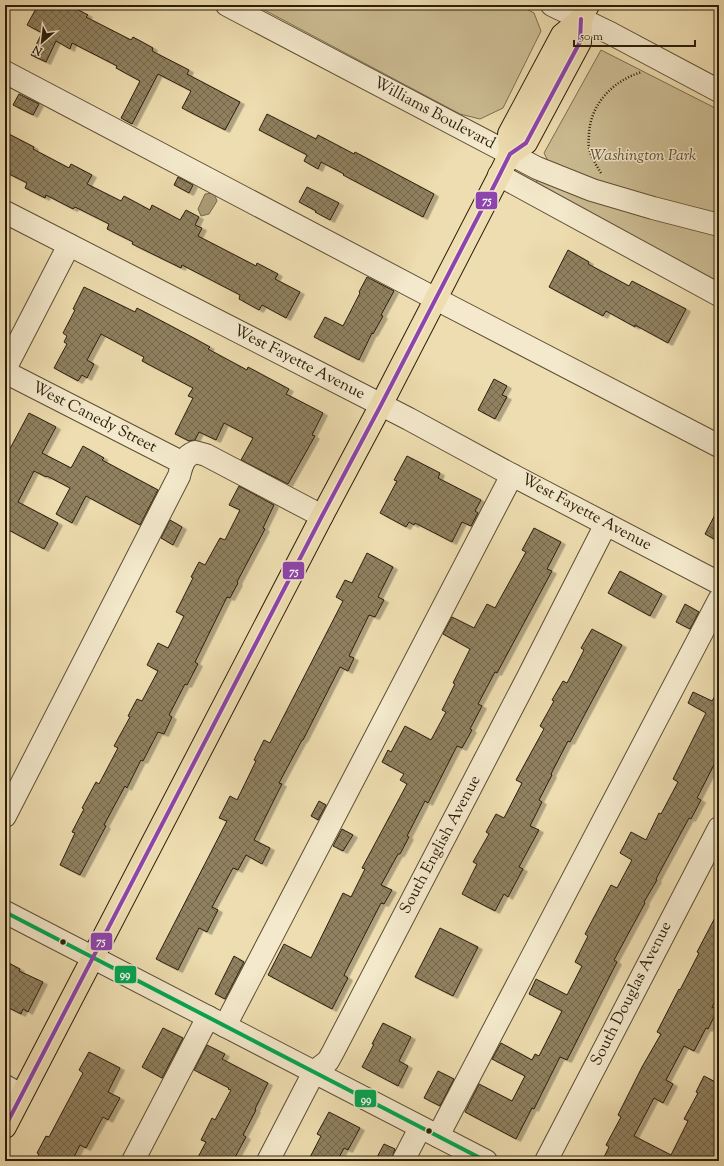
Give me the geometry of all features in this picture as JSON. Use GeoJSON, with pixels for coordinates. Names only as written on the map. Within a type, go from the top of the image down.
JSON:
{"type":"FeatureCollection","features":[{"type":"Feature","properties":{"kind":"main road"},"geometry":{"type":"LineString","coordinates":[[5,1126],[13,1091],[93,957],[510,154],[509,134],[562,35],[584,12]]}},
{"type":"Feature","properties":{"kind":"street","name":"Williams Boulevard"},"geometry":{"type":"LineString","coordinates":[[226,5],[537,168],[592,190],[719,225]]}},
{"type":"Feature","properties":{"kind":"street"},"geometry":{"type":"LineString","coordinates":[[552,5],[584,12],[719,90]]}},
{"type":"Feature","properties":{"kind":"street"},"geometry":{"type":"LineString","coordinates":[[5,72],[719,446]]}},
{"type":"Feature","properties":{"kind":"street","name":"Williams Boulevard"},"geometry":{"type":"LineString","coordinates":[[499,175],[719,295]]}},
{"type":"Feature","properties":{"kind":"street","name":"West Fayette Avenue"},"geometry":{"type":"LineString","coordinates":[[5,212],[409,419],[512,475],[719,583]]}},
{"type":"Feature","properties":{"kind":"street"},"geometry":{"type":"LineString","coordinates":[[5,370],[69,245]]}},
{"type":"Feature","properties":{"kind":"street","name":"West Canedy Street"},"geometry":{"type":"LineString","coordinates":[[5,370],[183,463]]}},
{"type":"Feature","properties":{"kind":"street"},"geometry":{"type":"LineString","coordinates":[[5,816],[179,476],[183,463],[188,454],[195,452],[206,455],[322,516]]}},
{"type":"Feature","properties":{"kind":"street"},"geometry":{"type":"LineString","coordinates":[[134,1161],[216,1022],[512,475]]}},
{"type":"Feature","properties":{"kind":"street","name":"South English Avenue"},"geometry":{"type":"LineString","coordinates":[[268,1161],[314,1072],[328,1060],[333,1052],[606,524]]}},
{"type":"Feature","properties":{"kind":"street"},"geometry":{"type":"LineString","coordinates":[[403,1161],[429,1132],[719,600]]}},
{"type":"Feature","properties":{"kind":"street","name":"South Douglas Avenue"},"geometry":{"type":"LineString","coordinates":[[546,1161],[719,828]]}},
{"type":"Feature","properties":{"kind":"street"},"geometry":{"type":"LineString","coordinates":[[5,912],[486,1161]]}},
{"type":"Feature","properties":{"kind":"path"},"geometry":{"type":"LineString","coordinates":[[605,176],[594,161],[588,147],[595,110],[600,100],[609,90],[627,77],[646,70]]}},
{"type":"Feature","properties":{"kind":"green space"},"geometry":{"type":"Polygon","coordinates":[[[255,5],[519,5],[534,13],[541,31],[503,108],[480,119],[460,114],[255,5]]]}},
{"type":"Feature","properties":{"kind":"green space","name":"Washington Park"},"geometry":{"type":"Polygon","coordinates":[[[601,50],[719,110],[719,283],[535,185],[547,159],[544,153],[601,50]]]}},
{"type":"Feature","properties":{"kind":"shaded area"},"geometry":{"type":"Polygon","coordinates":[[[214,193],[217,201],[209,214],[201,216],[198,209],[205,194],[214,193]]]}},
{"type":"Feature","properties":{"kind":"building"},"geometry":{"type":"Polygon","coordinates":[[[38,5],[69,5],[88,15],[86,17],[131,40],[133,37],[153,48],[152,51],[189,70],[187,74],[240,102],[225,130],[182,108],[191,91],[158,74],[132,124],[121,118],[140,81],[116,68],[117,66],[72,43],[70,49],[56,41],[46,62],[31,55],[42,33],[27,25],[38,5]]]}},
{"type":"Feature","properties":{"kind":"building"},"geometry":{"type":"Polygon","coordinates":[[[19,94],[39,104],[33,115],[13,105],[19,94]]]}},
{"type":"Feature","properties":{"kind":"building"},"geometry":{"type":"Polygon","coordinates":[[[267,114],[316,139],[318,135],[354,154],[355,152],[434,194],[423,217],[321,162],[318,169],[304,161],[307,155],[259,130],[267,114]]]}},
{"type":"Feature","properties":{"kind":"building"},"geometry":{"type":"Polygon","coordinates":[[[5,132],[69,168],[71,164],[92,175],[87,184],[121,201],[124,196],[150,210],[152,205],[180,220],[186,210],[199,217],[195,225],[202,228],[198,236],[256,266],[257,263],[278,274],[275,279],[300,292],[286,318],[262,305],[259,310],[239,299],[240,295],[182,265],[181,268],[132,244],[133,242],[107,229],[109,224],[75,207],[73,209],[46,195],[45,198],[25,188],[27,183],[5,172],[5,132]]]}},
{"type":"Feature","properties":{"kind":"building"},"geometry":{"type":"Polygon","coordinates":[[[178,177],[193,185],[189,193],[174,185],[178,177]]]}},
{"type":"Feature","properties":{"kind":"building"},"geometry":{"type":"Polygon","coordinates":[[[307,187],[339,203],[330,220],[299,202],[307,187]]]}},
{"type":"Feature","properties":{"kind":"building"},"geometry":{"type":"Polygon","coordinates":[[[568,250],[589,262],[588,264],[629,286],[632,281],[686,309],[668,343],[606,311],[603,316],[549,287],[568,250]]]}},
{"type":"Feature","properties":{"kind":"building"},"geometry":{"type":"Polygon","coordinates":[[[367,277],[394,291],[381,315],[383,316],[373,334],[372,333],[359,360],[314,337],[325,317],[343,326],[367,277]]]}},
{"type":"Feature","properties":{"kind":"building"},"geometry":{"type":"Polygon","coordinates":[[[84,287],[135,312],[137,308],[210,347],[208,349],[247,370],[248,367],[289,389],[286,394],[323,413],[312,435],[315,436],[288,484],[241,460],[253,438],[224,423],[216,440],[199,432],[195,440],[189,441],[175,434],[193,398],[188,396],[193,388],[142,361],[144,357],[101,334],[87,360],[94,364],[87,378],[82,375],[78,381],[54,368],[67,344],[64,342],[67,336],[63,333],[75,310],[73,309],[84,287]]]}},
{"type":"Feature","properties":{"kind":"building"},"geometry":{"type":"Polygon","coordinates":[[[494,379],[507,386],[502,395],[507,397],[495,419],[478,410],[494,379]]]}},
{"type":"Feature","properties":{"kind":"building"},"geometry":{"type":"Polygon","coordinates":[[[29,413],[56,427],[42,453],[71,468],[83,446],[104,458],[102,460],[158,490],[140,525],[86,496],[72,523],[56,514],[70,488],[34,471],[18,502],[58,523],[44,549],[5,528],[5,458],[29,413]]]}},
{"type":"Feature","properties":{"kind":"building"},"geometry":{"type":"Polygon","coordinates":[[[407,456],[440,473],[438,478],[481,500],[475,511],[478,513],[471,526],[462,522],[452,542],[415,523],[414,525],[409,522],[406,527],[380,513],[397,481],[394,480],[407,456]]]}},
{"type":"Feature","properties":{"kind":"building"},"geometry":{"type":"Polygon","coordinates":[[[239,486],[274,505],[263,528],[265,529],[230,598],[227,597],[195,662],[198,664],[187,685],[185,684],[169,715],[172,717],[164,734],[158,732],[143,761],[141,760],[127,788],[125,786],[80,875],[60,865],[75,833],[72,832],[84,809],[82,808],[96,782],[99,784],[118,748],[114,746],[130,717],[128,716],[137,699],[142,701],[158,671],[147,665],[158,643],[168,648],[184,616],[176,612],[193,578],[191,577],[199,562],[205,565],[220,538],[225,540],[240,510],[229,505],[239,486]]]}},
{"type":"Feature","properties":{"kind":"building"},"geometry":{"type":"Polygon","coordinates":[[[719,507],[719,542],[705,534],[719,507]]]}},
{"type":"Feature","properties":{"kind":"building"},"geometry":{"type":"Polygon","coordinates":[[[170,520],[182,527],[173,545],[161,538],[170,520]]]}},
{"type":"Feature","properties":{"kind":"building"},"geometry":{"type":"Polygon","coordinates":[[[534,528],[561,542],[547,569],[552,571],[497,673],[495,672],[478,704],[482,706],[470,729],[472,730],[462,748],[457,746],[428,803],[425,801],[407,836],[409,837],[381,885],[392,890],[384,904],[381,903],[344,975],[348,978],[332,1009],[268,975],[284,944],[311,958],[343,893],[351,897],[365,869],[362,868],[407,784],[400,780],[404,774],[382,762],[388,750],[391,752],[405,726],[431,740],[446,712],[442,710],[455,684],[453,683],[470,649],[443,634],[452,617],[474,628],[487,604],[495,608],[526,552],[522,550],[534,528]]]}},
{"type":"Feature","properties":{"kind":"building"},"geometry":{"type":"Polygon","coordinates":[[[367,553],[393,567],[378,597],[384,600],[375,617],[369,615],[349,656],[354,658],[348,671],[340,667],[303,740],[279,783],[282,784],[254,840],[270,848],[262,864],[246,855],[238,870],[233,868],[212,907],[218,910],[207,932],[199,928],[178,970],[156,959],[227,821],[219,818],[230,796],[237,800],[256,761],[254,760],[264,740],[270,743],[343,601],[336,597],[345,580],[352,583],[367,553]]]}},
{"type":"Feature","properties":{"kind":"building"},"geometry":{"type":"Polygon","coordinates":[[[620,571],[662,594],[650,616],[608,593],[620,571]]]}},
{"type":"Feature","properties":{"kind":"building"},"geometry":{"type":"Polygon","coordinates":[[[685,604],[699,612],[690,629],[676,622],[685,604]]]}},
{"type":"Feature","properties":{"kind":"building"},"geometry":{"type":"Polygon","coordinates":[[[592,629],[622,645],[570,742],[568,741],[551,774],[552,775],[539,800],[542,802],[530,826],[539,830],[519,867],[523,869],[508,897],[504,894],[495,911],[462,894],[477,864],[473,862],[489,834],[486,832],[496,814],[504,818],[522,783],[516,780],[544,729],[540,726],[563,681],[567,683],[584,650],[581,648],[592,629]]]}},
{"type":"Feature","properties":{"kind":"building"},"geometry":{"type":"Polygon","coordinates":[[[719,689],[719,755],[697,798],[701,800],[691,819],[689,818],[614,960],[617,962],[567,1060],[560,1057],[534,1109],[532,1108],[516,1139],[465,1112],[479,1084],[512,1101],[525,1076],[492,1059],[501,1043],[532,1060],[535,1054],[539,1056],[562,1011],[529,994],[536,979],[567,995],[582,966],[575,962],[588,936],[585,934],[611,885],[617,888],[632,860],[620,853],[631,832],[646,840],[659,813],[661,814],[678,782],[673,779],[706,713],[688,703],[693,692],[712,701],[719,689]]]}},
{"type":"Feature","properties":{"kind":"building"},"geometry":{"type":"Polygon","coordinates":[[[319,801],[326,805],[318,820],[311,816],[319,801]]]}},
{"type":"Feature","properties":{"kind":"building"},"geometry":{"type":"Polygon","coordinates":[[[342,829],[353,835],[343,851],[333,846],[342,829]]]}},
{"type":"Feature","properties":{"kind":"building"},"geometry":{"type":"Polygon","coordinates":[[[719,910],[719,994],[712,1007],[718,1009],[708,1029],[706,1028],[694,1051],[684,1046],[666,1080],[673,1084],[663,1103],[654,1098],[634,1136],[671,1155],[688,1121],[684,1119],[698,1093],[696,1092],[704,1076],[719,1084],[719,1161],[602,1161],[609,1147],[606,1145],[621,1117],[618,1115],[642,1067],[661,1034],[657,1032],[699,953],[697,952],[719,910]]]}},
{"type":"Feature","properties":{"kind":"building"},"geometry":{"type":"Polygon","coordinates":[[[440,928],[478,947],[453,996],[415,977],[440,928]]]}},
{"type":"Feature","properties":{"kind":"building"},"geometry":{"type":"Polygon","coordinates":[[[234,956],[244,962],[225,999],[215,994],[234,956]]]}},
{"type":"Feature","properties":{"kind":"building"},"geometry":{"type":"Polygon","coordinates":[[[5,961],[20,969],[19,971],[43,982],[28,1012],[23,1009],[21,1014],[5,1006],[5,961]]]}},
{"type":"Feature","properties":{"kind":"building"},"geometry":{"type":"Polygon","coordinates":[[[383,1023],[411,1037],[399,1061],[408,1066],[398,1086],[362,1067],[383,1023]]]}},
{"type":"Feature","properties":{"kind":"building"},"geometry":{"type":"Polygon","coordinates":[[[163,1028],[183,1038],[162,1078],[142,1067],[163,1028]]]}},
{"type":"Feature","properties":{"kind":"building"},"geometry":{"type":"Polygon","coordinates":[[[207,1045],[225,1054],[222,1059],[268,1083],[243,1135],[246,1137],[233,1161],[196,1161],[206,1142],[201,1140],[212,1118],[215,1120],[231,1090],[194,1070],[207,1045]]]}},
{"type":"Feature","properties":{"kind":"building"},"geometry":{"type":"Polygon","coordinates":[[[89,1052],[120,1068],[108,1092],[120,1098],[108,1120],[103,1117],[86,1148],[80,1145],[72,1161],[35,1161],[39,1154],[37,1153],[46,1136],[49,1137],[83,1073],[79,1070],[89,1052]]]}},
{"type":"Feature","properties":{"kind":"building"},"geometry":{"type":"Polygon","coordinates":[[[438,1071],[454,1079],[440,1106],[424,1098],[438,1071]]]}},
{"type":"Feature","properties":{"kind":"building"},"geometry":{"type":"Polygon","coordinates":[[[329,1112],[360,1128],[348,1150],[344,1148],[337,1161],[308,1161],[321,1136],[317,1134],[329,1112]]]}},
{"type":"Feature","properties":{"kind":"building"},"geometry":{"type":"Polygon","coordinates":[[[384,1144],[395,1149],[391,1161],[375,1161],[384,1144]]]}},
{"type":"Feature","properties":{"kind":"transit line","name":"75"},"geometry":{"type":"LineString","coordinates":[[5,1127],[510,154],[526,143],[580,42],[581,19]]}},
{"type":"Feature","properties":{"kind":"transit line","name":"99"},"geometry":{"type":"LineString","coordinates":[[5,912],[486,1161]]}}]}
